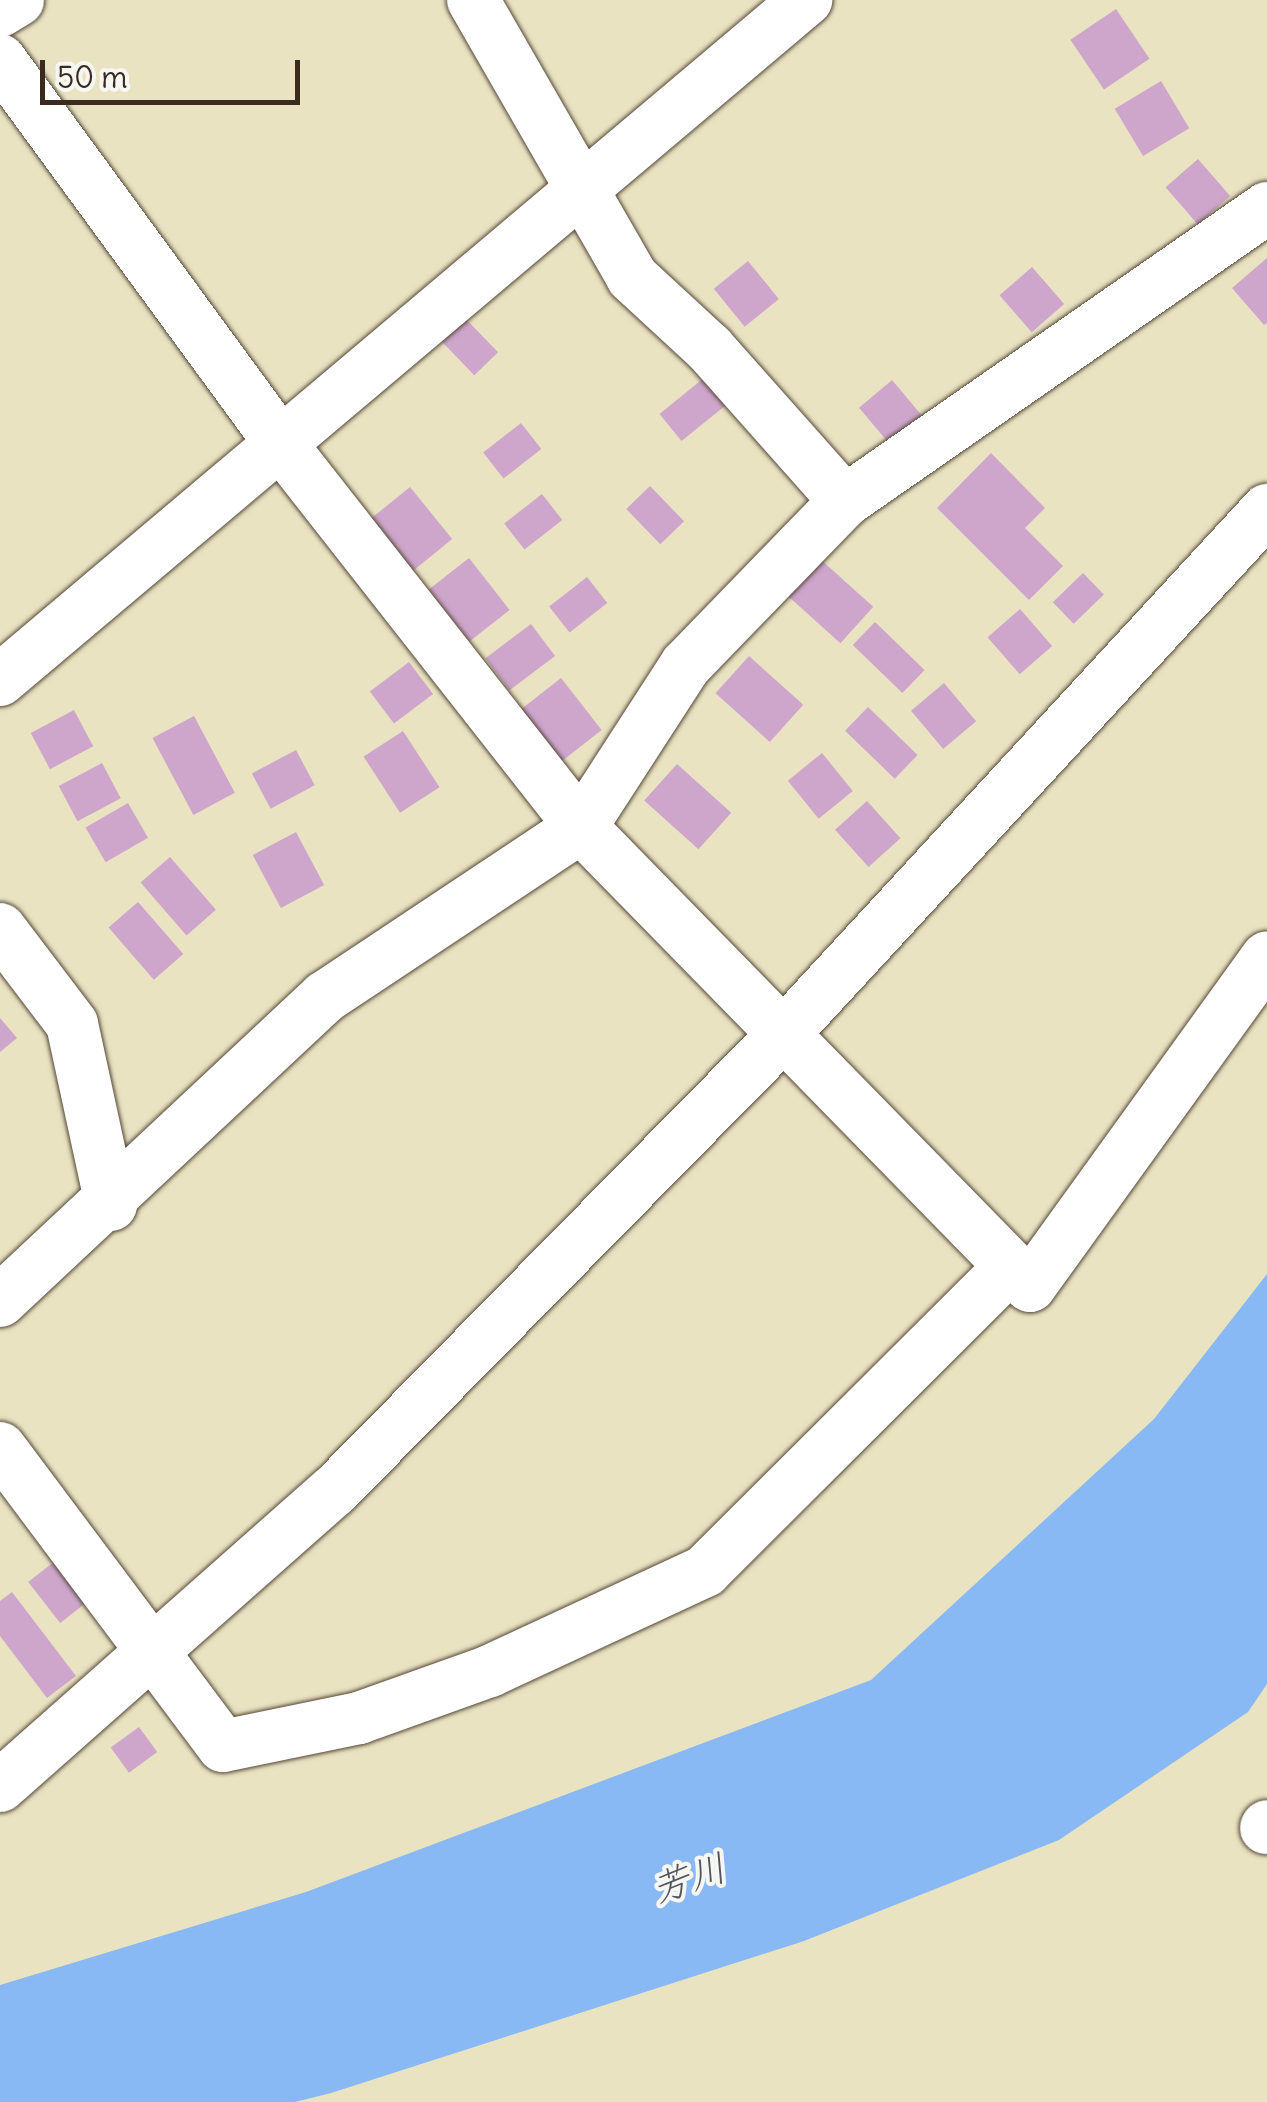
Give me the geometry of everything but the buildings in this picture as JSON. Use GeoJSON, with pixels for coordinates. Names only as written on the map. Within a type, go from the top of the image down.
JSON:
{"type":"FeatureCollection","features":[{"type":"Feature","properties":{"kind":"street"},"geometry":{"type":"LineString","coordinates":[[0,11],[18,0]]}},
{"type":"Feature","properties":{"kind":"street"},"geometry":{"type":"LineString","coordinates":[[473,0],[583,181],[632,278],[709,348],[845,501]]}},
{"type":"Feature","properties":{"kind":"street"},"geometry":{"type":"LineString","coordinates":[[0,680],[583,181],[806,0]]}},
{"type":"Feature","properties":{"kind":"street"},"geometry":{"type":"LineString","coordinates":[[0,60],[280,442],[581,827],[779,1039],[1030,1286],[1085,1220],[1267,957]]}},
{"type":"Feature","properties":{"kind":"street"},"geometry":{"type":"LineString","coordinates":[[0,1301],[111,1205],[325,997],[581,827],[686,665],[845,501],[1267,208]]}},
{"type":"Feature","properties":{"kind":"street"},"geometry":{"type":"LineString","coordinates":[[0,1786],[148,1651],[334,1491],[779,1039],[1267,510]]}},
{"type":"Feature","properties":{"kind":"street"},"geometry":{"type":"LineString","coordinates":[[0,929],[72,1024],[111,1205]]}},
{"type":"Feature","properties":{"kind":"street"},"geometry":{"type":"LineString","coordinates":[[0,1448],[148,1651],[223,1746],[360,1718],[604,1624],[705,1571],[1009,1268]]}},
{"type":"Feature","properties":{"kind":"water","name":"芳川"},"geometry":{"type":"Polygon","coordinates":[[[1267,1274],[1267,1684],[1248,1712],[1059,1840],[804,1941],[295,2102],[0,2102],[0,1985],[306,1892],[871,1680],[1154,1419],[1267,1274]]]}}]}
